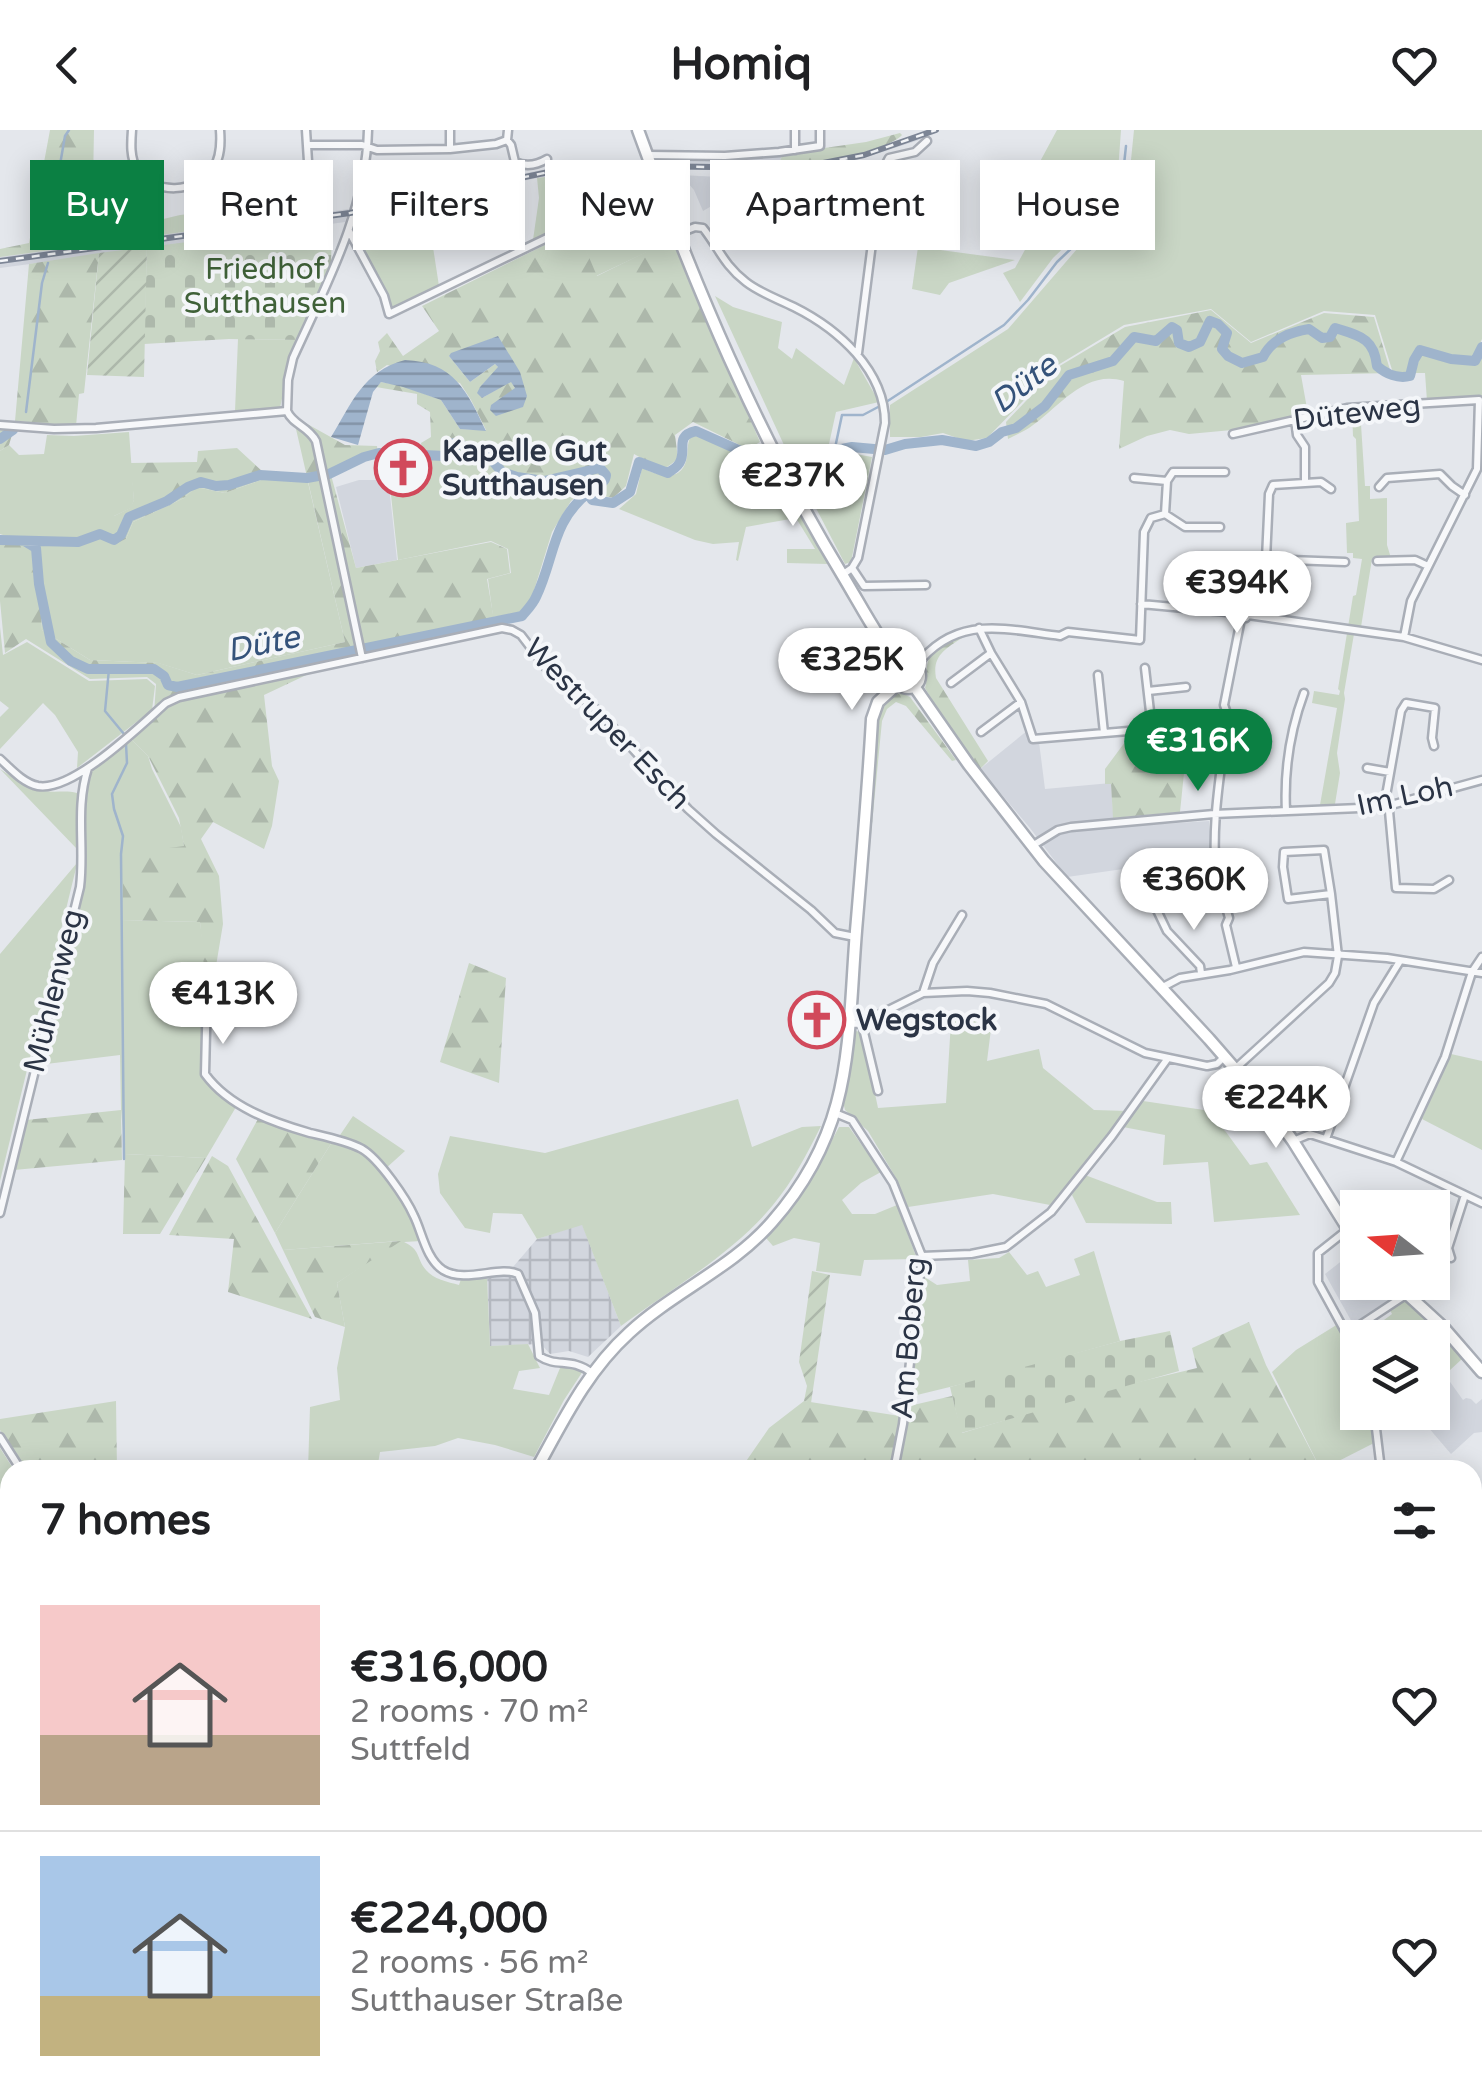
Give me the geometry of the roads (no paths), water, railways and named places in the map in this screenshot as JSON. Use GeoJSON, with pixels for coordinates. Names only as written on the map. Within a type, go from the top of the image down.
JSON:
{"type":"FeatureCollection","features":[{"type":"Feature","properties":{"kind":"street"},"geometry":{"type":"LineString","coordinates":[[132,130],[136,168],[150,182],[172,188],[198,182],[215,166],[220,130]]}},
{"type":"Feature","properties":{"kind":"street"},"geometry":{"type":"LineString","coordinates":[[306,130],[307,160]]}},
{"type":"Feature","properties":{"kind":"street"},"geometry":{"type":"LineString","coordinates":[[360,653],[318,448],[312,435],[287,411],[288,380],[294,358],[348,231],[365,174],[368,130]]}},
{"type":"Feature","properties":{"kind":"street"},"geometry":{"type":"LineString","coordinates":[[450,130],[450,149]]}},
{"type":"Feature","properties":{"kind":"street"},"geometry":{"type":"LineString","coordinates":[[508,130],[507,140],[516,162],[522,166],[547,159]]}},
{"type":"Feature","properties":{"kind":"street"},"geometry":{"type":"LineString","coordinates":[[638,130],[648,160]]}},
{"type":"Feature","properties":{"kind":"street"},"geometry":{"type":"LineString","coordinates":[[795,130],[795,150]]}},
{"type":"Feature","properties":{"kind":"street"},"geometry":{"type":"LineString","coordinates":[[646,156],[725,156],[795,150],[820,146],[820,130]]}},
{"type":"Feature","properties":{"kind":"street"},"geometry":{"type":"LineString","coordinates":[[307,145],[362,145],[378,150],[450,149],[507,140]]}},
{"type":"Feature","properties":{"kind":"street"},"geometry":{"type":"LineString","coordinates":[[858,354],[881,173],[888,158],[915,152],[927,140]]}},
{"type":"Feature","properties":{"kind":"street"},"geometry":{"type":"LineString","coordinates":[[690,229],[703,228],[720,257],[748,284],[812,318],[858,354],[870,372],[884,404],[885,423],[858,558],[847,572]]}},
{"type":"Feature","properties":{"kind":"street"},"geometry":{"type":"LineString","coordinates":[[348,231],[390,314],[545,239]]}},
{"type":"Feature","properties":{"kind":"street"},"geometry":{"type":"LineString","coordinates":[[684,250],[728,360],[771,446],[900,667]]}},
{"type":"Feature","properties":{"kind":"street"},"geometry":{"type":"LineString","coordinates":[[1404,637],[1410,601],[1477,469],[1480,400]]}},
{"type":"Feature","properties":{"kind":"street","name":"Düteweg"},"geometry":{"type":"LineString","coordinates":[[1233,434],[1347,408],[1480,400]]}},
{"type":"Feature","properties":{"kind":"street"},"geometry":{"type":"LineString","coordinates":[[0,425],[96,428],[287,411]]}},
{"type":"Feature","properties":{"kind":"street"},"geometry":{"type":"LineString","coordinates":[[1295,419],[1297,435],[1305,447],[1305,482]]}},
{"type":"Feature","properties":{"kind":"street"},"geometry":{"type":"LineString","coordinates":[[1165,514],[1167,481],[1174,472],[1225,472]]}},
{"type":"Feature","properties":{"kind":"street"},"geometry":{"type":"LineString","coordinates":[[1379,486],[1387,478],[1440,474],[1465,495]]}},
{"type":"Feature","properties":{"kind":"street"},"geometry":{"type":"LineString","coordinates":[[1134,478],[1167,481]]}},
{"type":"Feature","properties":{"kind":"street"},"geometry":{"type":"LineString","coordinates":[[1236,967],[1214,868],[1214,814],[1228,716],[1224,705],[1226,688],[1243,614],[1266,559],[1269,494],[1273,485],[1322,482],[1332,489]]}},
{"type":"Feature","properties":{"kind":"street"},"geometry":{"type":"LineString","coordinates":[[916,666],[936,644],[979,628],[1140,640],[1144,532],[1150,518],[1165,514],[1185,527],[1220,528]]}},
{"type":"Feature","properties":{"kind":"street"},"geometry":{"type":"LineString","coordinates":[[1266,559],[1345,562]]}},
{"type":"Feature","properties":{"kind":"street"},"geometry":{"type":"LineString","coordinates":[[1378,562],[1414,560],[1428,566]]}},
{"type":"Feature","properties":{"kind":"street"},"geometry":{"type":"LineString","coordinates":[[847,572],[864,586],[926,585]]}},
{"type":"Feature","properties":{"kind":"street"},"geometry":{"type":"LineString","coordinates":[[1141,604],[1404,637],[1482,660]]}},
{"type":"Feature","properties":{"kind":"street","name":"Westruper Esch"},"geometry":{"type":"LineString","coordinates":[[0,760],[36,786],[51,786],[68,781],[89,767],[166,703],[179,698],[360,653],[502,628],[512,630],[526,640],[559,682],[597,710],[688,809],[835,933],[856,937]]}},
{"type":"Feature","properties":{"kind":"street"},"geometry":{"type":"LineString","coordinates":[[979,628],[1022,702],[1033,739],[1152,729],[1145,668]]}},
{"type":"Feature","properties":{"kind":"street"},"geometry":{"type":"LineString","coordinates":[[951,683],[991,653]]}},
{"type":"Feature","properties":{"kind":"street"},"geometry":{"type":"LineString","coordinates":[[916,666],[920,676],[914,686],[907,688],[898,683],[896,673],[900,667],[916,666]]}},
{"type":"Feature","properties":{"kind":"street"},"geometry":{"type":"LineString","coordinates":[[1098,675],[1104,733]]}},
{"type":"Feature","properties":{"kind":"street"},"geometry":{"type":"LineString","coordinates":[[541,1460],[592,1373],[632,1330],[738,1254],[774,1220],[826,1139],[855,1026],[856,937],[872,719],[878,702],[898,683]]}},
{"type":"Feature","properties":{"kind":"street"},"geometry":{"type":"LineString","coordinates":[[914,686],[1032,846],[1270,1108],[1340,1220]]}},
{"type":"Feature","properties":{"kind":"street"},"geometry":{"type":"LineString","coordinates":[[1148,691],[1186,687]]}},
{"type":"Feature","properties":{"kind":"street"},"geometry":{"type":"LineString","coordinates":[[1286,811],[1284,784],[1293,724],[1304,693]]}},
{"type":"Feature","properties":{"kind":"street"},"geometry":{"type":"LineString","coordinates":[[980,732],[1022,702]]}},
{"type":"Feature","properties":{"kind":"street"},"geometry":{"type":"LineString","coordinates":[[1434,746],[1436,708],[1406,703],[1401,711],[1384,807],[1390,811],[1396,888],[1434,889],[1448,880]]}},
{"type":"Feature","properties":{"kind":"street","name":"Mühlenweg"},"geometry":{"type":"LineString","coordinates":[[0,1213],[80,887],[79,812],[89,767]]}},
{"type":"Feature","properties":{"kind":"street"},"geometry":{"type":"LineString","coordinates":[[1368,768],[1390,772]]}},
{"type":"Feature","properties":{"kind":"street","name":"Im Loh"},"geometry":{"type":"LineString","coordinates":[[1032,846],[1071,826],[1214,814],[1384,807],[1482,780]]}},
{"type":"Feature","properties":{"kind":"street"},"geometry":{"type":"LineString","coordinates":[[1236,1068],[1329,983],[1335,973],[1338,956],[1331,894],[1324,850],[1284,852],[1288,899],[1331,894]]}},
{"type":"Feature","properties":{"kind":"street"},"geometry":{"type":"LineString","coordinates":[[1154,904],[1168,931],[1200,966],[1201,973]]}},
{"type":"Feature","properties":{"kind":"street"},"geometry":{"type":"LineString","coordinates":[[923,993],[933,963],[962,916]]}},
{"type":"Feature","properties":{"kind":"street"},"geometry":{"type":"LineString","coordinates":[[1161,988],[1201,973],[1304,952],[1387,958],[1482,973]]}},
{"type":"Feature","properties":{"kind":"street"},"geometry":{"type":"LineString","coordinates":[[1396,1162],[1445,1057],[1472,972],[1482,957]]}},
{"type":"Feature","properties":{"kind":"street"},"geometry":{"type":"LineString","coordinates":[[1326,1139],[1374,1002],[1400,961]]}},
{"type":"Feature","properties":{"kind":"street"},"geometry":{"type":"LineString","coordinates":[[207,990],[205,1074],[219,1090],[239,1106],[362,1149],[404,1199],[439,1266],[452,1273],[470,1275],[508,1270],[518,1274],[535,1313],[538,1356],[548,1362],[580,1365],[592,1373]]}},
{"type":"Feature","properties":{"kind":"street"},"geometry":{"type":"LineString","coordinates":[[855,1026],[923,993],[967,991],[1046,1004],[1133,1049],[1168,1058],[1212,1066],[1225,1056]]}},
{"type":"Feature","properties":{"kind":"street"},"geometry":{"type":"LineString","coordinates":[[855,1026],[878,1090]]}},
{"type":"Feature","properties":{"kind":"street"},"geometry":{"type":"LineString","coordinates":[[922,1256],[971,1254],[1006,1247],[1051,1212],[1168,1058]]}},
{"type":"Feature","properties":{"kind":"street","name":"Am Boberg"},"geometry":{"type":"LineString","coordinates":[[835,1113],[852,1120],[893,1183],[922,1256],[896,1460]]}},
{"type":"Feature","properties":{"kind":"street"},"geometry":{"type":"LineString","coordinates":[[1293,1141],[1304,1134],[1326,1139],[1396,1162],[1482,1202]]}},
{"type":"Feature","properties":{"kind":"street"},"geometry":{"type":"LineString","coordinates":[[1452,1258],[1448,1248],[1465,1195]]}},
{"type":"Feature","properties":{"kind":"street"},"geometry":{"type":"LineString","coordinates":[[1340,1235],[1318,1254],[1317,1279],[1340,1320]]}},
{"type":"Feature","properties":{"kind":"street"},"geometry":{"type":"LineString","coordinates":[[1369,1320],[1398,1300]]}},
{"type":"Feature","properties":{"kind":"street"},"geometry":{"type":"LineString","coordinates":[[1414,1300],[1481,1370]]}},
{"type":"Feature","properties":{"kind":"street"},"geometry":{"type":"LineString","coordinates":[[1376,1430],[1380,1460]]}},
{"type":"Feature","properties":{"kind":"street"},"geometry":{"type":"LineString","coordinates":[[0,1437],[15,1460]]}},
{"type":"Feature","properties":{"kind":"water"},"geometry":{"type":"Polygon","coordinates":[[[498,336],[520,372],[527,396],[523,407],[496,416],[491,405],[515,388],[511,382],[482,398],[477,393],[480,387],[498,367],[495,364],[470,382],[449,356],[498,336]]]}},
{"type":"Feature","properties":{"kind":"water"},"geometry":{"type":"Polygon","coordinates":[[[405,360],[436,366],[457,381],[486,431],[460,429],[441,400],[381,382],[373,392],[358,445],[331,437],[369,380],[405,360]]]}},
{"type":"Feature","properties":{"kind":"waterway"},"geometry":{"type":"LineString","coordinates":[[61,160],[69,130]]}},
{"type":"Feature","properties":{"kind":"waterway"},"geometry":{"type":"LineString","coordinates":[[831,451],[842,415],[863,415],[880,406],[1004,325],[1076,244],[1100,207],[1121,192],[1126,146]]}},
{"type":"Feature","properties":{"kind":"waterway"},"geometry":{"type":"LineString","coordinates":[[26,412],[42,283],[48,263]]}},
{"type":"Feature","properties":{"kind":"waterway","name":"Düte"},"geometry":{"type":"LineString","coordinates":[[0,540],[78,542],[100,534],[114,540],[121,535],[129,517],[201,482],[229,485],[260,475],[307,478],[329,474],[379,453],[445,456],[454,443],[485,452],[502,472],[517,477],[544,481],[600,468],[605,479],[589,495],[592,500],[613,503],[630,492],[639,462],[668,473],[676,467],[685,436],[696,431],[750,455],[852,447],[885,450],[942,440],[976,446],[1016,428],[1045,406],[1069,375],[1113,361],[1134,337],[1156,341],[1172,327],[1177,330],[1179,343],[1189,347],[1200,342],[1210,321],[1227,333],[1222,349],[1242,363],[1263,357],[1282,337],[1309,329],[1322,338],[1330,337],[1335,328],[1358,336],[1373,349],[1377,366],[1401,377],[1410,376],[1420,350],[1475,361],[1482,347]]}},
{"type":"Feature","properties":{"kind":"waterway","name":"Düte"},"geometry":{"type":"LineString","coordinates":[[0,439],[13,430]]}},
{"type":"Feature","properties":{"kind":"waterway","name":"Düte"},"geometry":{"type":"LineString","coordinates":[[26,542],[36,548],[51,642],[71,661],[88,669],[154,669],[168,685],[177,687],[522,616],[536,597],[567,516],[589,492]]}},
{"type":"Feature","properties":{"kind":"waterway"},"geometry":{"type":"LineString","coordinates":[[109,669],[105,711],[124,734]]}},
{"type":"Feature","properties":{"kind":"waterway"},"geometry":{"type":"LineString","coordinates":[[124,1159],[123,836],[112,794],[127,763],[126,744]]}},
{"type":"Feature","properties":{"kind":"railway"},"geometry":{"type":"LineString","coordinates":[[0,261],[350,213],[549,172],[592,167],[808,166],[864,155],[936,130]]}},
{"type":"Feature","properties":{"kind":"place","name":"Kapelle Gut Sutthausen"},"geometry":{"type":"Point","coordinates":[403,468]}},
{"type":"Feature","properties":{"kind":"place","name":"Wegstock"},"geometry":{"type":"Point","coordinates":[817,1020]}},
{"type":"Feature","properties":{"kind":"park label","name":"Friedhof Sutthausen"},"geometry":{"type":"Point","coordinates":[265,286]}}]}
